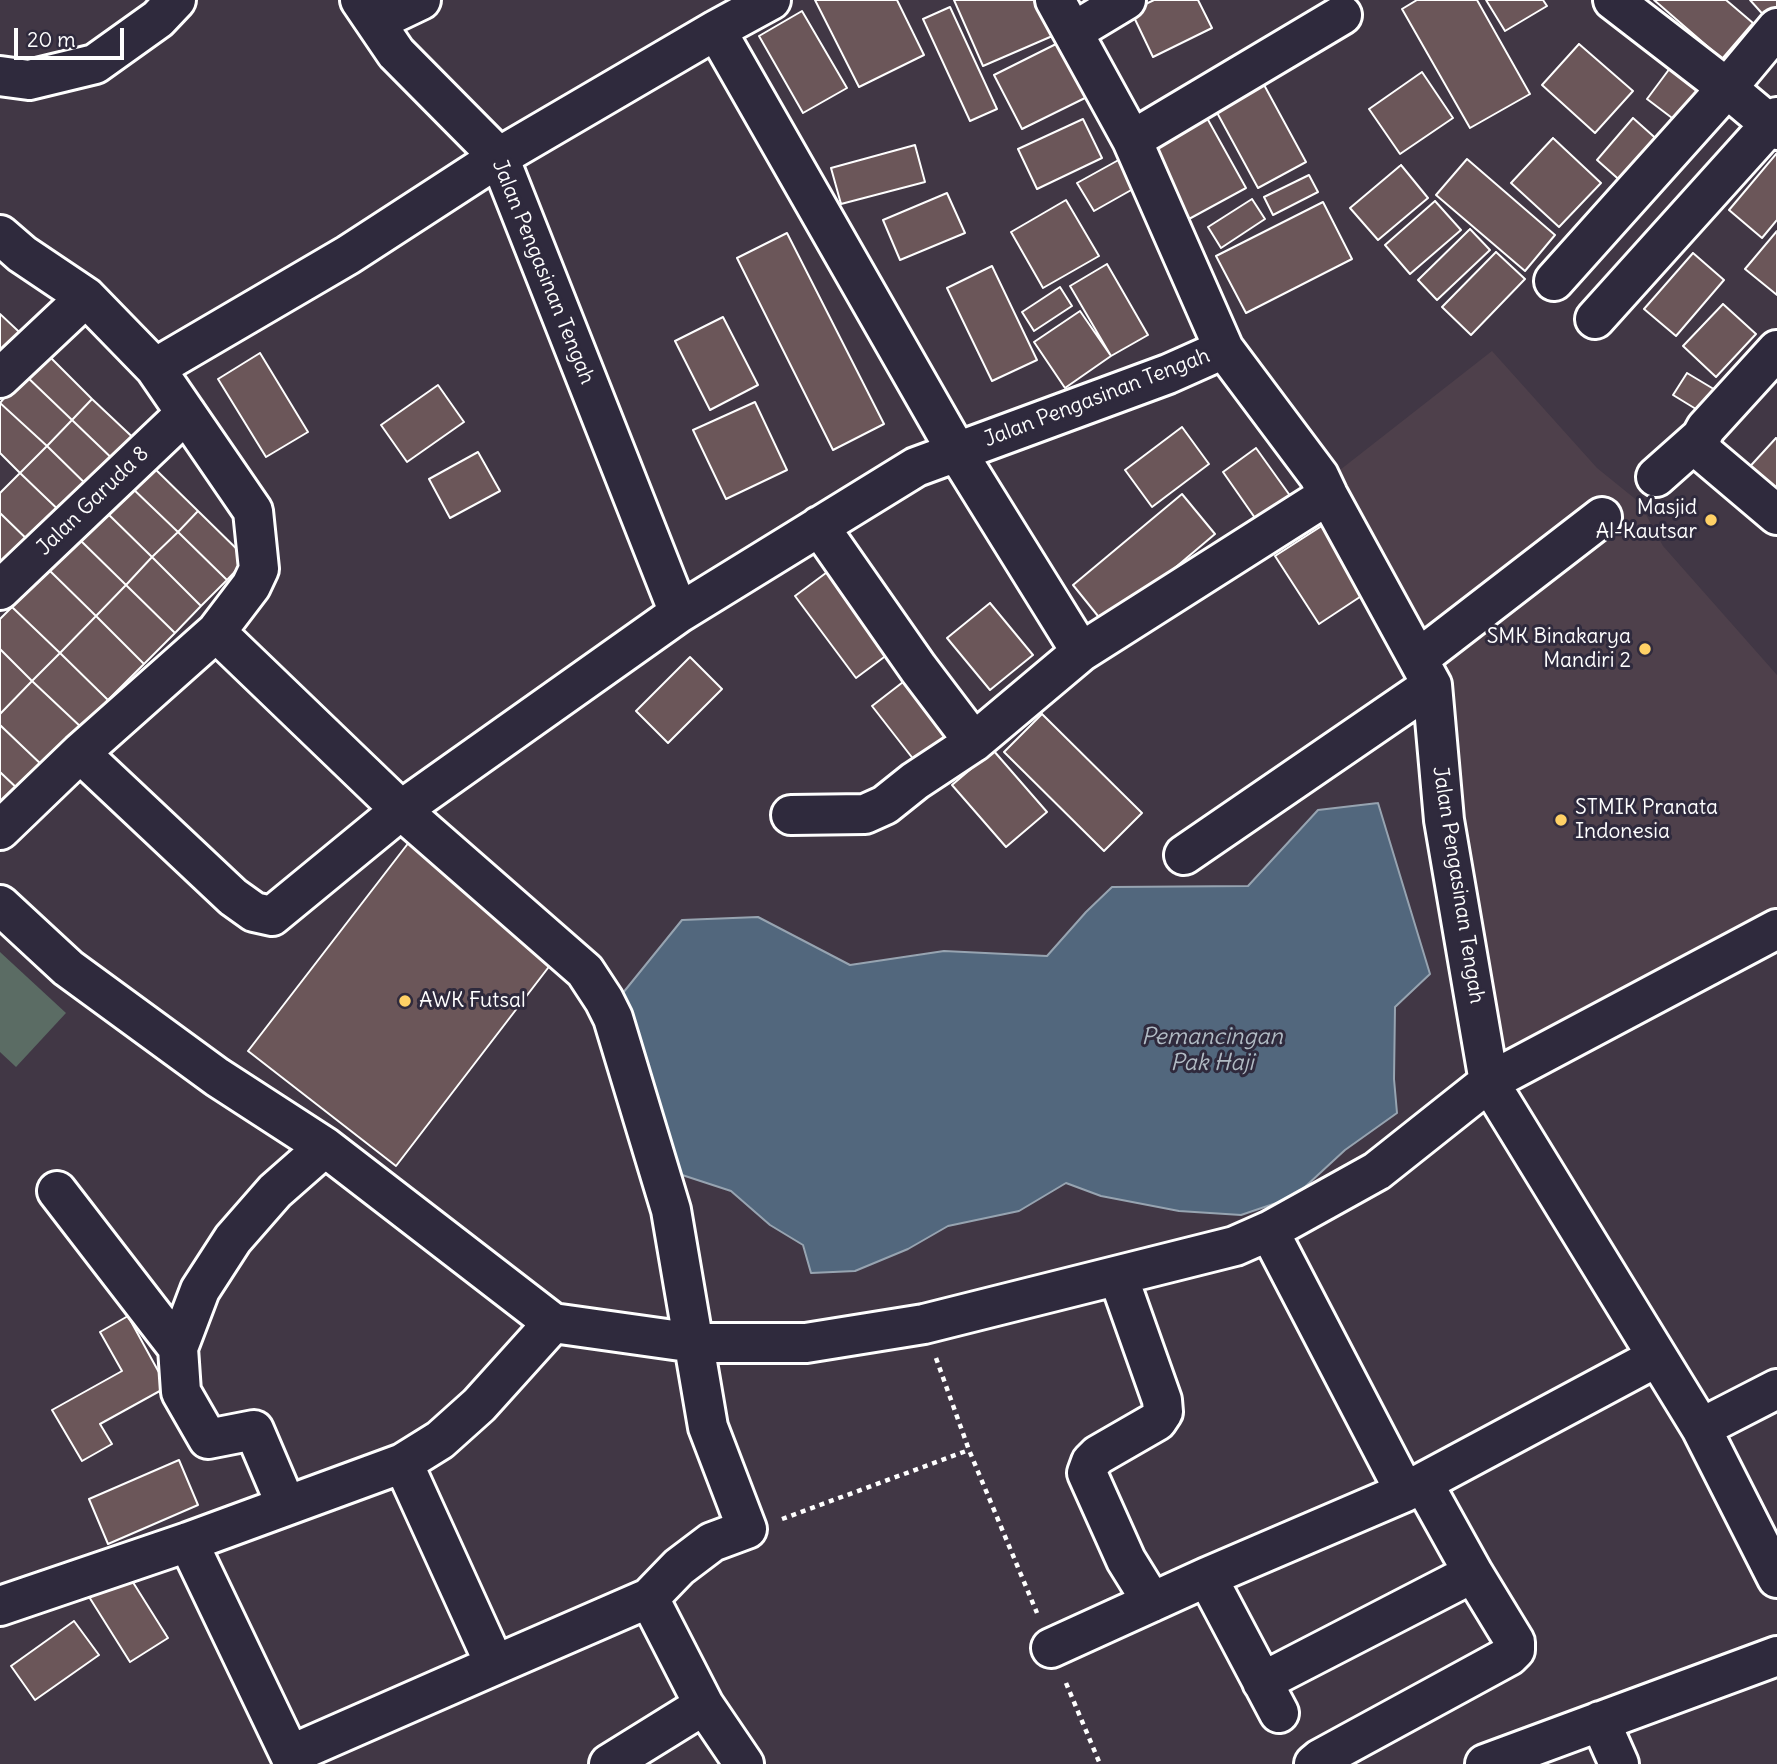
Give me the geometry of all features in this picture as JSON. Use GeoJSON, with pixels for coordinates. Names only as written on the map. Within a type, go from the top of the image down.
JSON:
{"type":"FeatureCollection","features":[{"type":"Feature","properties":{"kind":"street"},"geometry":{"type":"LineString","coordinates":[[0,76],[29,80],[95,64],[158,19],[176,0]]}},
{"type":"Feature","properties":{"kind":"street"},"geometry":{"type":"LineString","coordinates":[[368,11],[421,0]]}},
{"type":"Feature","properties":{"kind":"street"},"geometry":{"type":"LineString","coordinates":[[155,368],[348,256],[499,157],[771,0]]}},
{"type":"Feature","properties":{"kind":"street"},"geometry":{"type":"LineString","coordinates":[[1126,0],[1064,16],[1132,140],[1224,349]]}},
{"type":"Feature","properties":{"kind":"street"},"geometry":{"type":"LineString","coordinates":[[1613,0],[1758,112]]}},
{"type":"Feature","properties":{"kind":"street","name":"Jalan Pengasinan Tengah"},"geometry":{"type":"LineString","coordinates":[[368,11],[396,53],[499,157],[679,613],[916,467],[1168,374],[1224,349],[1319,476],[1425,672],[1444,820],[1489,1082],[1701,1428],[1777,1578]]}},
{"type":"Feature","properties":{"kind":"street"},"geometry":{"type":"LineString","coordinates":[[1132,140],[1342,15]]}},
{"type":"Feature","properties":{"kind":"street"},"geometry":{"type":"LineString","coordinates":[[1595,319],[1758,112],[1777,28]]}},
{"type":"Feature","properties":{"kind":"street"},"geometry":{"type":"LineString","coordinates":[[716,30],[957,452],[1082,652]]}},
{"type":"Feature","properties":{"kind":"street"},"geometry":{"type":"LineString","coordinates":[[1553,281],[1758,112]]}},
{"type":"Feature","properties":{"kind":"street"},"geometry":{"type":"LineString","coordinates":[[0,235],[22,254],[86,297],[155,368],[253,510],[259,569],[251,586],[216,632],[80,753],[0,830]]}},
{"type":"Feature","properties":{"kind":"street"},"geometry":{"type":"LineString","coordinates":[[0,378],[86,297]]}},
{"type":"Feature","properties":{"kind":"street"},"geometry":{"type":"LineString","coordinates":[[1656,477],[1701,437],[1706,428],[1777,350]]}},
{"type":"Feature","properties":{"kind":"street","name":"Jalan Garuda 8"},"geometry":{"type":"LineString","coordinates":[[0,590],[186,413]]}},
{"type":"Feature","properties":{"kind":"street"},"geometry":{"type":"LineString","coordinates":[[1701,437],[1705,454],[1777,515]]}},
{"type":"Feature","properties":{"kind":"street"},"geometry":{"type":"LineString","coordinates":[[791,816],[866,814],[885,805],[915,781],[974,742],[1082,652],[1328,495]]}},
{"type":"Feature","properties":{"kind":"street"},"geometry":{"type":"LineString","coordinates":[[1184,855],[1425,672],[1602,517]]}},
{"type":"Feature","properties":{"kind":"street"},"geometry":{"type":"LineString","coordinates":[[819,526],[910,657],[974,742]]}},
{"type":"Feature","properties":{"kind":"street"},"geometry":{"type":"LineString","coordinates":[[80,753],[233,897],[254,912],[272,916],[401,810],[679,613]]}},
{"type":"Feature","properties":{"kind":"street"},"geometry":{"type":"LineString","coordinates":[[188,1542],[293,1760],[495,1665],[649,1598],[679,1567],[712,1542],[747,1530],[708,1427],[671,1210],[612,1018],[604,1000],[585,971],[401,810],[216,632]]}},
{"type":"Feature","properties":{"kind":"street"},"geometry":{"type":"LineString","coordinates":[[0,905],[68,968],[217,1077],[325,1146],[553,1323],[695,1343],[806,1343],[924,1324],[1235,1246],[1269,1231],[1377,1171],[1489,1082],[1777,929]]}},
{"type":"Feature","properties":{"kind":"street"},"geometry":{"type":"LineString","coordinates":[[286,1505],[254,1430],[208,1439],[181,1392],[178,1348],[200,1290],[233,1239],[275,1191],[325,1146]]}},
{"type":"Feature","properties":{"kind":"street"},"geometry":{"type":"LineString","coordinates":[[57,1191],[178,1348]]}},
{"type":"Feature","properties":{"kind":"street"},"geometry":{"type":"LineString","coordinates":[[1269,1231],[1414,1488],[1473,1573],[1515,1642],[1515,1650],[1509,1656],[1314,1764]]}},
{"type":"Feature","properties":{"kind":"street"},"geometry":{"type":"LineString","coordinates":[[1118,1276],[1162,1400],[1163,1412],[1157,1422],[1098,1455],[1091,1462],[1087,1473],[1126,1560],[1153,1602]]}},
{"type":"Feature","properties":{"kind":"street"},"geometry":{"type":"LineString","coordinates":[[0,1606],[188,1542],[403,1463],[440,1440],[479,1405],[553,1323]]}},
{"type":"Feature","properties":{"kind":"street"},"geometry":{"type":"LineString","coordinates":[[1051,1648],[1414,1488],[1657,1357]]}},
{"type":"Feature","properties":{"kind":"street"},"geometry":{"type":"LineString","coordinates":[[1701,1428],[1777,1389]]}},
{"type":"Feature","properties":{"kind":"street"},"geometry":{"type":"LineString","coordinates":[[403,1463],[495,1665]]}},
{"type":"Feature","properties":{"kind":"street"},"geometry":{"type":"LineString","coordinates":[[1207,1577],[1271,1697],[1473,1573]]}},
{"type":"Feature","properties":{"kind":"street"},"geometry":{"type":"LineString","coordinates":[[649,1598],[704,1705],[744,1764]]}},
{"type":"Feature","properties":{"kind":"street"},"geometry":{"type":"LineString","coordinates":[[1485,1764],[1777,1656]]}},
{"type":"Feature","properties":{"kind":"street"},"geometry":{"type":"LineString","coordinates":[[609,1764],[704,1705]]}},
{"type":"Feature","properties":{"kind":"street"},"geometry":{"type":"LineString","coordinates":[[1600,1721],[1619,1764]]}},
{"type":"Feature","properties":{"kind":"path"},"geometry":{"type":"LineString","coordinates":[[924,1324],[969,1450],[1100,1764]]}},
{"type":"Feature","properties":{"kind":"path"},"geometry":{"type":"LineString","coordinates":[[774,1521],[969,1450]]}},
{"type":"Feature","properties":{"kind":"shaded area","name":"SMK Binakarya Mandiri 2"},"geometry":{"type":"Polygon","coordinates":[[[1492,351],[1597,468],[1639,502],[1663,546],[1777,675],[1777,918],[1498,1068],[1445,703],[1331,477],[1492,351]]]}},
{"type":"Feature","properties":{"kind":"green space"},"geometry":{"type":"Polygon","coordinates":[[[0,952],[66,1013],[16,1067],[0,1052],[0,952]]]}},
{"type":"Feature","properties":{"kind":"water","name":"Pemancingan Pak Haji"},"geometry":{"type":"Polygon","coordinates":[[[1378,803],[1430,974],[1395,1007],[1394,1079],[1397,1113],[1345,1150],[1294,1197],[1241,1215],[1179,1211],[1101,1196],[1066,1183],[1019,1211],[948,1226],[908,1249],[855,1271],[811,1273],[803,1245],[770,1225],[731,1191],[676,1173],[618,999],[682,920],[758,917],[850,965],[944,951],[1047,956],[1112,887],[1248,886],[1318,810],[1378,803]]]}},
{"type":"Feature","properties":{"kind":"building"},"geometry":{"type":"Polygon","coordinates":[[[815,0],[897,0],[924,55],[859,87],[815,0]]]}},
{"type":"Feature","properties":{"kind":"building"},"geometry":{"type":"Polygon","coordinates":[[[954,0],[1041,0],[1057,34],[983,66],[954,0]]]}},
{"type":"Feature","properties":{"kind":"building"},"geometry":{"type":"Polygon","coordinates":[[[1154,0],[1198,0],[1212,28],[1153,57],[1131,11],[1154,0]]]}},
{"type":"Feature","properties":{"kind":"building"},"geometry":{"type":"Polygon","coordinates":[[[1417,0],[1477,0],[1530,94],[1470,128],[1402,9],[1417,0]]]}},
{"type":"Feature","properties":{"kind":"building"},"geometry":{"type":"Polygon","coordinates":[[[1486,0],[1543,0],[1547,6],[1505,31],[1486,0]]]}},
{"type":"Feature","properties":{"kind":"building"},"geometry":{"type":"Polygon","coordinates":[[[1654,0],[1726,0],[1753,23],[1722,59],[1654,0]]]}},
{"type":"Feature","properties":{"kind":"building"},"geometry":{"type":"Polygon","coordinates":[[[1750,0],[1777,0],[1777,12],[1768,20],[1750,0]]]}},
{"type":"Feature","properties":{"kind":"building"},"geometry":{"type":"Polygon","coordinates":[[[950,7],[997,109],[970,121],[923,19],[950,7]]]}},
{"type":"Feature","properties":{"kind":"building"},"geometry":{"type":"Polygon","coordinates":[[[802,11],[847,88],[803,113],[759,36],[802,11]]]}},
{"type":"Feature","properties":{"kind":"building"},"geometry":{"type":"Polygon","coordinates":[[[1060,42],[1087,97],[1022,129],[994,75],[1060,42]]]}},
{"type":"Feature","properties":{"kind":"building"},"geometry":{"type":"Polygon","coordinates":[[[1579,44],[1633,91],[1595,133],[1542,85],[1579,44]]]}},
{"type":"Feature","properties":{"kind":"building"},"geometry":{"type":"Polygon","coordinates":[[[1679,56],[1713,81],[1680,124],[1647,99],[1679,56]]]}},
{"type":"Feature","properties":{"kind":"building"},"geometry":{"type":"Polygon","coordinates":[[[1422,72],[1453,118],[1400,154],[1369,109],[1422,72]]]}},
{"type":"Feature","properties":{"kind":"building"},"geometry":{"type":"Polygon","coordinates":[[[1263,83],[1306,162],[1258,188],[1215,109],[1263,83]]]}},
{"type":"Feature","properties":{"kind":"building"},"geometry":{"type":"Polygon","coordinates":[[[1207,118],[1246,188],[1189,219],[1151,148],[1207,118]]]}},
{"type":"Feature","properties":{"kind":"building"},"geometry":{"type":"Polygon","coordinates":[[[1633,118],[1661,143],[1624,184],[1597,160],[1633,118]]]}},
{"type":"Feature","properties":{"kind":"building"},"geometry":{"type":"Polygon","coordinates":[[[1083,119],[1102,158],[1037,189],[1018,149],[1083,119]]]}},
{"type":"Feature","properties":{"kind":"building"},"geometry":{"type":"Polygon","coordinates":[[[1553,138],[1601,183],[1559,227],[1511,183],[1553,138]]]}},
{"type":"Feature","properties":{"kind":"building"},"geometry":{"type":"Polygon","coordinates":[[[915,145],[925,182],[841,204],[831,168],[915,145]]]}},
{"type":"Feature","properties":{"kind":"building"},"geometry":{"type":"Polygon","coordinates":[[[1133,152],[1149,180],[1094,211],[1077,183],[1133,152]]]}},
{"type":"Feature","properties":{"kind":"building"},"geometry":{"type":"Polygon","coordinates":[[[1777,153],[1777,220],[1762,238],[1729,210],[1777,153]]]}},
{"type":"Feature","properties":{"kind":"building"},"geometry":{"type":"Polygon","coordinates":[[[1467,159],[1555,235],[1525,271],[1436,195],[1467,159]]]}},
{"type":"Feature","properties":{"kind":"building"},"geometry":{"type":"Polygon","coordinates":[[[1401,165],[1428,198],[1378,240],[1350,208],[1401,165]]]}},
{"type":"Feature","properties":{"kind":"building"},"geometry":{"type":"Polygon","coordinates":[[[1309,175],[1318,192],[1273,215],[1264,197],[1309,175]]]}},
{"type":"Feature","properties":{"kind":"building"},"geometry":{"type":"Polygon","coordinates":[[[947,193],[965,233],[900,260],[883,220],[947,193]]]}},
{"type":"Feature","properties":{"kind":"building"},"geometry":{"type":"Polygon","coordinates":[[[1252,199],[1265,219],[1221,248],[1208,227],[1252,199]]]}},
{"type":"Feature","properties":{"kind":"building"},"geometry":{"type":"Polygon","coordinates":[[[1066,200],[1099,256],[1043,288],[1011,232],[1066,200]]]}},
{"type":"Feature","properties":{"kind":"building"},"geometry":{"type":"Polygon","coordinates":[[[1435,201],[1461,230],[1410,274],[1385,245],[1435,201]]]}},
{"type":"Feature","properties":{"kind":"building"},"geometry":{"type":"Polygon","coordinates":[[[1323,202],[1352,259],[1246,313],[1216,256],[1323,202]]]}},
{"type":"Feature","properties":{"kind":"building"},"geometry":{"type":"Polygon","coordinates":[[[1470,229],[1490,250],[1437,300],[1418,280],[1470,229]]]}},
{"type":"Feature","properties":{"kind":"building"},"geometry":{"type":"Polygon","coordinates":[[[1777,231],[1777,295],[1745,269],[1777,231]]]}},
{"type":"Feature","properties":{"kind":"building"},"geometry":{"type":"Polygon","coordinates":[[[787,233],[884,424],[833,450],[737,258],[787,233]]]}},
{"type":"Feature","properties":{"kind":"building"},"geometry":{"type":"Polygon","coordinates":[[[1496,252],[1525,279],[1471,335],[1442,307],[1496,252]]]}},
{"type":"Feature","properties":{"kind":"building"},"geometry":{"type":"Polygon","coordinates":[[[1693,253],[1724,280],[1676,336],[1644,309],[1693,253]]]}},
{"type":"Feature","properties":{"kind":"building"},"geometry":{"type":"Polygon","coordinates":[[[1107,264],[1148,335],[1111,356],[1070,286],[1107,264]]]}},
{"type":"Feature","properties":{"kind":"building"},"geometry":{"type":"Polygon","coordinates":[[[992,266],[1037,360],[992,381],[947,288],[992,266]]]}},
{"type":"Feature","properties":{"kind":"building"},"geometry":{"type":"Polygon","coordinates":[[[1060,287],[1072,306],[1034,331],[1022,312],[1060,287]]]}},
{"type":"Feature","properties":{"kind":"building"},"geometry":{"type":"Polygon","coordinates":[[[1723,304],[1756,334],[1716,377],[1683,346],[1723,304]]]}},
{"type":"Feature","properties":{"kind":"building"},"geometry":{"type":"Polygon","coordinates":[[[1080,311],[1111,356],[1065,388],[1034,342],[1080,311]]]}},
{"type":"Feature","properties":{"kind":"building"},"geometry":{"type":"Polygon","coordinates":[[[0,314],[32,344],[0,354],[0,314]]]}},
{"type":"Feature","properties":{"kind":"building"},"geometry":{"type":"Polygon","coordinates":[[[723,317],[758,385],[710,410],[675,341],[723,317]]]}},
{"type":"Feature","properties":{"kind":"building"},"geometry":{"type":"Polygon","coordinates":[[[45,352],[92,399],[72,420],[24,374],[45,352]]]}},
{"type":"Feature","properties":{"kind":"building"},"geometry":{"type":"Polygon","coordinates":[[[260,353],[308,432],[266,457],[218,379],[260,353]]]}},
{"type":"Feature","properties":{"kind":"building"},"geometry":{"type":"Polygon","coordinates":[[[1687,373],[1722,394],[1709,417],[1673,395],[1687,373]]]}},
{"type":"Feature","properties":{"kind":"building"},"geometry":{"type":"Polygon","coordinates":[[[24,374],[72,420],[47,446],[0,403],[24,374]]]}},
{"type":"Feature","properties":{"kind":"building"},"geometry":{"type":"Polygon","coordinates":[[[438,385],[464,422],[407,462],[381,425],[438,385]]]}},
{"type":"Feature","properties":{"kind":"building"},"geometry":{"type":"Polygon","coordinates":[[[92,399],[142,446],[121,467],[72,420],[92,399]]]}},
{"type":"Feature","properties":{"kind":"building"},"geometry":{"type":"Polygon","coordinates":[[[755,402],[787,470],[726,499],[693,430],[755,402]]]}},
{"type":"Feature","properties":{"kind":"building"},"geometry":{"type":"Polygon","coordinates":[[[0,403],[47,446],[20,473],[0,453],[0,403]]]}},
{"type":"Feature","properties":{"kind":"building"},"geometry":{"type":"Polygon","coordinates":[[[72,420],[121,467],[96,494],[47,446],[72,420]]]}},
{"type":"Feature","properties":{"kind":"building"},"geometry":{"type":"Polygon","coordinates":[[[1182,427],[1209,464],[1152,507],[1125,470],[1182,427]]]}},
{"type":"Feature","properties":{"kind":"building"},"geometry":{"type":"Polygon","coordinates":[[[1777,439],[1777,490],[1744,473],[1777,439]]]}},
{"type":"Feature","properties":{"kind":"building"},"geometry":{"type":"Polygon","coordinates":[[[47,446],[96,494],[69,520],[20,473],[47,446]]]}},
{"type":"Feature","properties":{"kind":"building"},"geometry":{"type":"Polygon","coordinates":[[[1256,448],[1296,504],[1262,528],[1223,472],[1256,448]]]}},
{"type":"Feature","properties":{"kind":"building"},"geometry":{"type":"Polygon","coordinates":[[[478,452],[500,491],[450,518],[429,479],[478,452]]]}},
{"type":"Feature","properties":{"kind":"building"},"geometry":{"type":"Polygon","coordinates":[[[151,465],[198,511],[178,532],[130,486],[151,465]]]}},
{"type":"Feature","properties":{"kind":"building"},"geometry":{"type":"Polygon","coordinates":[[[20,473],[69,520],[34,546],[0,513],[0,493],[20,473]]]}},
{"type":"Feature","properties":{"kind":"building"},"geometry":{"type":"Polygon","coordinates":[[[130,486],[178,532],[152,557],[105,511],[130,486]]]}},
{"type":"Feature","properties":{"kind":"building"},"geometry":{"type":"Polygon","coordinates":[[[1182,494],[1215,534],[1106,626],[1073,585],[1182,494]]]}},
{"type":"Feature","properties":{"kind":"building"},"geometry":{"type":"Polygon","coordinates":[[[105,511],[152,557],[126,585],[79,539],[105,511]]]}},
{"type":"Feature","properties":{"kind":"building"},"geometry":{"type":"Polygon","coordinates":[[[198,511],[247,559],[227,580],[178,532],[198,511]]]}},
{"type":"Feature","properties":{"kind":"building"},"geometry":{"type":"Polygon","coordinates":[[[0,513],[34,546],[0,574],[0,513]]]}},
{"type":"Feature","properties":{"kind":"building"},"geometry":{"type":"Polygon","coordinates":[[[1331,520],[1375,587],[1319,624],[1275,556],[1331,520]]]}},
{"type":"Feature","properties":{"kind":"building"},"geometry":{"type":"Polygon","coordinates":[[[178,532],[227,580],[201,606],[152,557],[178,532]]]}},
{"type":"Feature","properties":{"kind":"building"},"geometry":{"type":"Polygon","coordinates":[[[79,539],[126,585],[96,616],[49,570],[79,539]]]}},
{"type":"Feature","properties":{"kind":"building"},"geometry":{"type":"Polygon","coordinates":[[[152,557],[201,606],[175,633],[126,585],[152,557]]]}},
{"type":"Feature","properties":{"kind":"building"},"geometry":{"type":"Polygon","coordinates":[[[838,564],[899,646],[856,678],[795,596],[838,564]]]}},
{"type":"Feature","properties":{"kind":"building"},"geometry":{"type":"Polygon","coordinates":[[[49,570],[96,616],[60,653],[12,607],[49,570]]]}},
{"type":"Feature","properties":{"kind":"building"},"geometry":{"type":"Polygon","coordinates":[[[126,585],[175,633],[144,664],[96,616],[126,585]]]}},
{"type":"Feature","properties":{"kind":"building"},"geometry":{"type":"Polygon","coordinates":[[[990,603],[1033,655],[990,690],[947,638],[990,603]]]}},
{"type":"Feature","properties":{"kind":"building"},"geometry":{"type":"Polygon","coordinates":[[[12,607],[60,653],[32,681],[0,649],[0,619],[12,607]]]}},
{"type":"Feature","properties":{"kind":"building"},"geometry":{"type":"Polygon","coordinates":[[[96,616],[144,664],[108,700],[60,653],[96,616]]]}},
{"type":"Feature","properties":{"kind":"building"},"geometry":{"type":"Polygon","coordinates":[[[0,649],[32,681],[0,714],[0,649]]]}},
{"type":"Feature","properties":{"kind":"building"},"geometry":{"type":"Polygon","coordinates":[[[60,653],[108,700],[82,728],[32,681],[60,653]]]}},
{"type":"Feature","properties":{"kind":"building"},"geometry":{"type":"Polygon","coordinates":[[[690,657],[722,689],[668,743],[636,711],[690,657]]]}},
{"type":"Feature","properties":{"kind":"building"},"geometry":{"type":"Polygon","coordinates":[[[916,672],[965,734],[921,769],[872,706],[916,672]]]}},
{"type":"Feature","properties":{"kind":"building"},"geometry":{"type":"Polygon","coordinates":[[[32,681],[82,728],[44,767],[0,725],[0,714],[32,681]]]}},
{"type":"Feature","properties":{"kind":"building"},"geometry":{"type":"Polygon","coordinates":[[[1042,714],[1142,813],[1104,851],[1004,752],[1042,714]]]}},
{"type":"Feature","properties":{"kind":"building"},"geometry":{"type":"Polygon","coordinates":[[[0,725],[44,767],[20,791],[0,772],[0,725]]]}},
{"type":"Feature","properties":{"kind":"building"},"geometry":{"type":"Polygon","coordinates":[[[993,750],[1047,812],[1006,847],[952,785],[993,750]]]}},
{"type":"Feature","properties":{"kind":"building"},"geometry":{"type":"Polygon","coordinates":[[[0,772],[20,791],[0,811],[0,772]]]}},
{"type":"Feature","properties":{"kind":"building","name":"AWK Futsal"},"geometry":{"type":"Polygon","coordinates":[[[413,837],[561,951],[396,1166],[248,1051],[413,837]]]}},
{"type":"Feature","properties":{"kind":"building"},"geometry":{"type":"Polygon","coordinates":[[[128,1316],[167,1387],[100,1424],[112,1444],[82,1461],[52,1410],[122,1371],[100,1332],[128,1316]]]}},
{"type":"Feature","properties":{"kind":"building"},"geometry":{"type":"Polygon","coordinates":[[[179,1460],[198,1505],[108,1544],[89,1499],[179,1460]]]}},
{"type":"Feature","properties":{"kind":"building"},"geometry":{"type":"Polygon","coordinates":[[[124,1568],[168,1638],[130,1662],[86,1592],[124,1568]]]}},
{"type":"Feature","properties":{"kind":"building"},"geometry":{"type":"Polygon","coordinates":[[[74,1621],[99,1655],[35,1700],[11,1666],[74,1621]]]}},
{"type":"Feature","properties":{"kind":"place","name":"Masjid Al-Kautsar"},"geometry":{"type":"Point","coordinates":[1711,520]}},
{"type":"Feature","properties":{"kind":"place","name":"SMK Binakarya Mandiri 2"},"geometry":{"type":"Point","coordinates":[1645,649]}},
{"type":"Feature","properties":{"kind":"place","name":"STMIK Pranata Indonesia"},"geometry":{"type":"Point","coordinates":[1561,820]}},
{"type":"Feature","properties":{"kind":"place","name":"AWK Futsal"},"geometry":{"type":"Point","coordinates":[405,1001]}}]}
